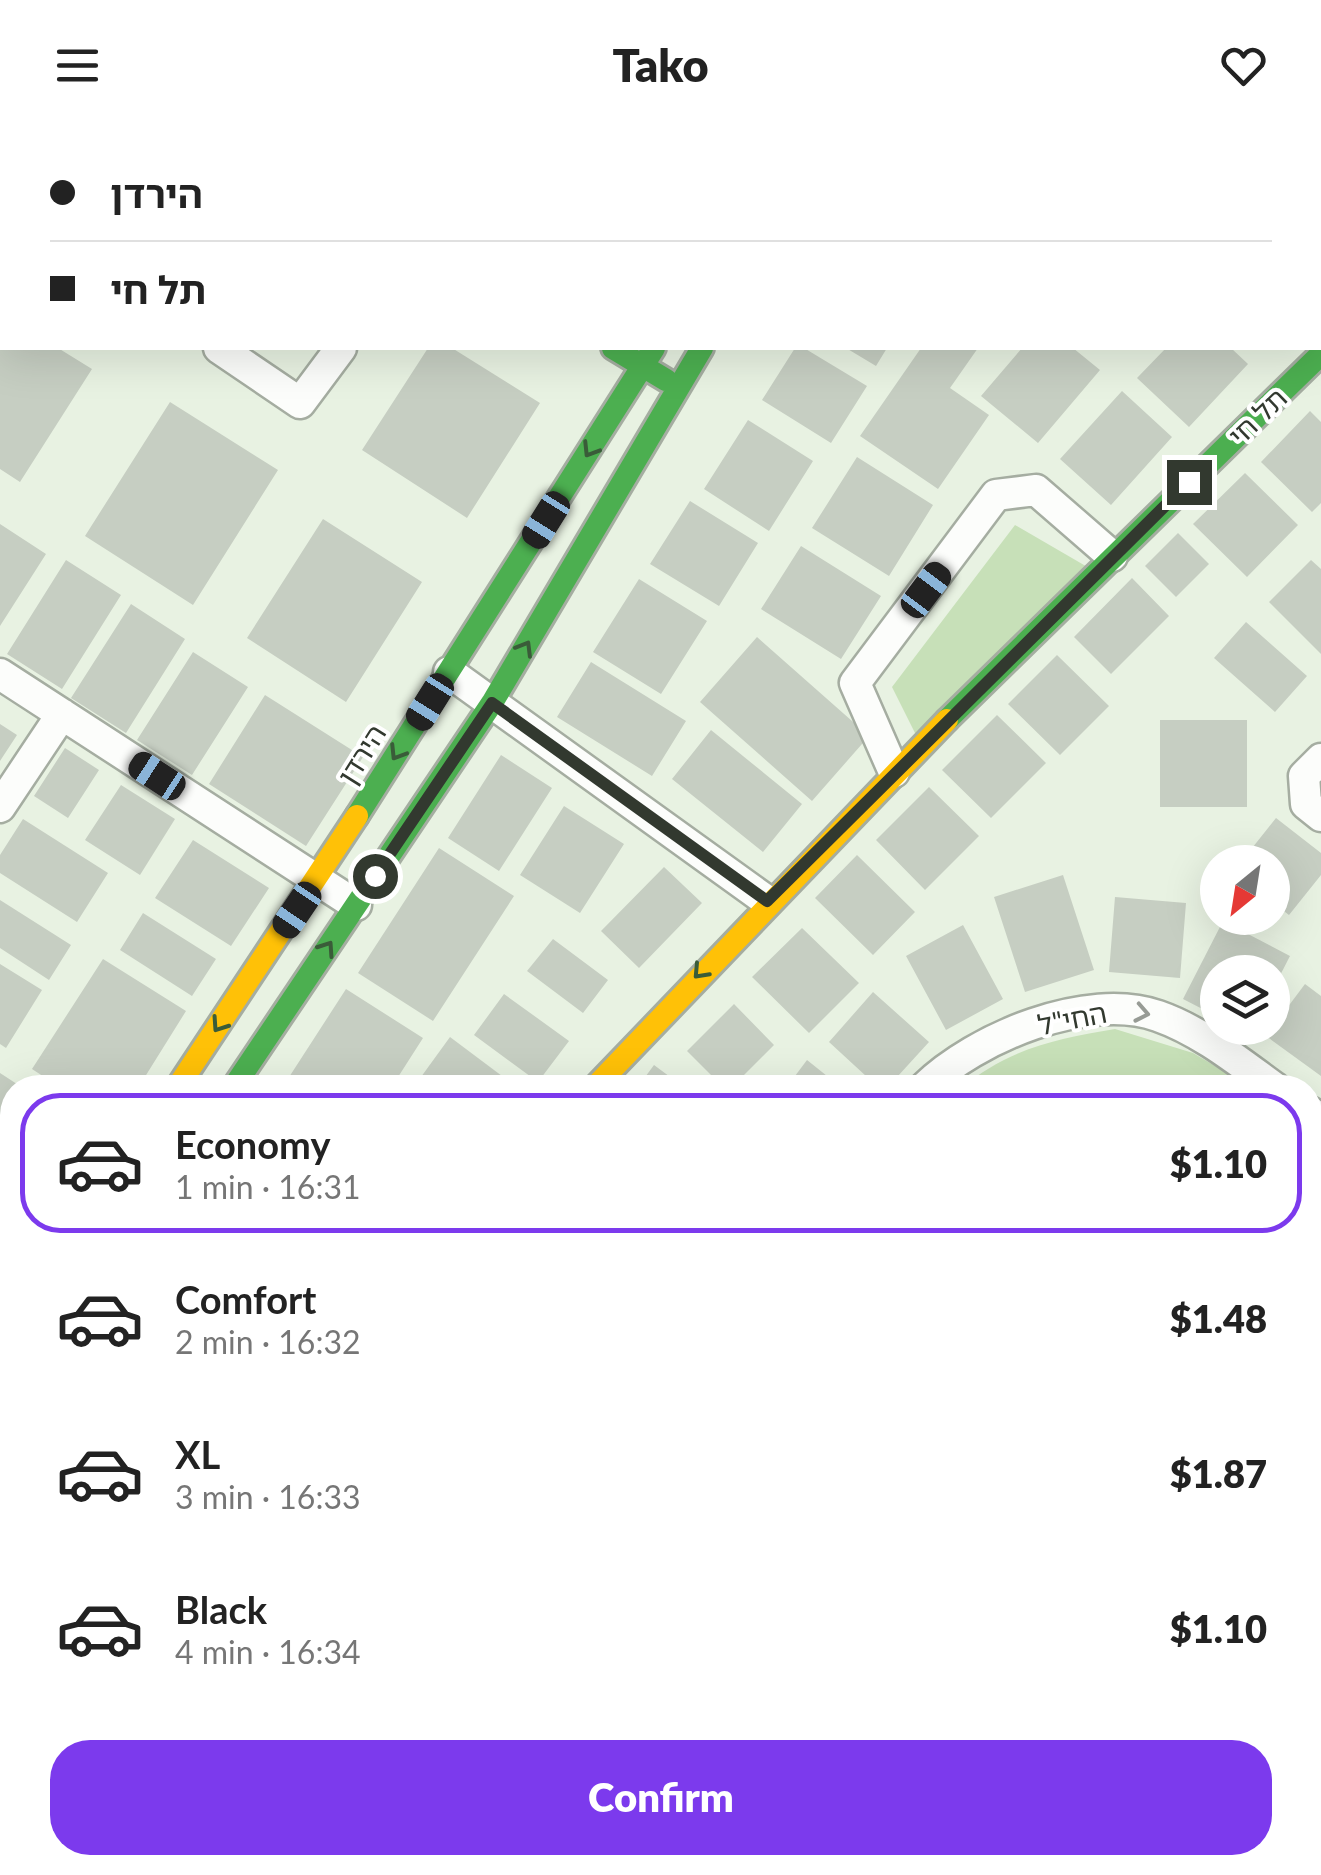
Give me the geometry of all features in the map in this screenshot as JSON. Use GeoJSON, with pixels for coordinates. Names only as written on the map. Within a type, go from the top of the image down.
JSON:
{"type":"FeatureCollection","features":[{"type":"Feature","properties":{"kind":"street"},"geometry":{"type":"LineString","coordinates":[[222,350],[300,403],[340,350]]}},
{"type":"Feature","properties":{"kind":"street"},"geometry":{"type":"LineString","coordinates":[[621,350],[648,357],[679,387]]}},
{"type":"Feature","properties":{"kind":"street"},"geometry":{"type":"LineString","coordinates":[[243,1075],[492,703],[701,350]]}},
{"type":"Feature","properties":{"kind":"street","name":"תל חי"},"geometry":{"type":"LineString","coordinates":[[606,1075],[767,901],[1314,353]]}},
{"type":"Feature","properties":{"kind":"street","name":"הירדן"},"geometry":{"type":"LineString","coordinates":[[186,1075],[317,880],[648,357]]}},
{"type":"Feature","properties":{"kind":"street"},"geometry":{"type":"LineString","coordinates":[[894,772],[855,683],[996,496],[1036,490],[1112,556]]}},
{"type":"Feature","properties":{"kind":"street"},"geometry":{"type":"LineString","coordinates":[[449,672],[767,901]]}},
{"type":"Feature","properties":{"kind":"street"},"geometry":{"type":"LineString","coordinates":[[0,674],[356,905]]}},
{"type":"Feature","properties":{"kind":"street"},"geometry":{"type":"LineString","coordinates":[[0,806],[62,714]]}},
{"type":"Feature","properties":{"kind":"street"},"geometry":{"type":"LineString","coordinates":[[1321,759],[1304,776],[1306,804],[1321,816]]}},
{"type":"Feature","properties":{"kind":"street","name":"החי\"ל"},"geometry":{"type":"LineString","coordinates":[[940,1075],[953,1064],[1030,1024],[1120,1009],[1156,1015],[1200,1037],[1257,1075]]}},
{"type":"Feature","properties":{"kind":"shaded area"},"geometry":{"type":"Polygon","coordinates":[[[1015,525],[1096,572],[921,745],[892,687],[1015,525]]]}},
{"type":"Feature","properties":{"kind":"shaded area"},"geometry":{"type":"Polygon","coordinates":[[[1115,1029],[1193,1053],[1231,1075],[979,1075],[1034,1047],[1115,1029]]]}},
{"type":"Feature","properties":{"kind":"building"},"geometry":{"type":"Polygon","coordinates":[[[0,350],[61,350],[92,369],[20,482],[0,469],[0,350]]]}},
{"type":"Feature","properties":{"kind":"building"},"geometry":{"type":"Polygon","coordinates":[[[427,350],[455,350],[540,403],[467,518],[362,450],[427,350]]]}},
{"type":"Feature","properties":{"kind":"building"},"geometry":{"type":"Polygon","coordinates":[[[794,350],[807,350],[867,386],[831,443],[762,400],[794,350]]]}},
{"type":"Feature","properties":{"kind":"building"},"geometry":{"type":"Polygon","coordinates":[[[849,350],[886,350],[876,366],[849,350]]]}},
{"type":"Feature","properties":{"kind":"building"},"geometry":{"type":"Polygon","coordinates":[[[920,350],[977,350],[950,388],[989,415],[938,489],[860,436],[920,350]]]}},
{"type":"Feature","properties":{"kind":"building"},"geometry":{"type":"Polygon","coordinates":[[[1020,350],[1075,350],[1100,370],[1038,443],[981,396],[1020,350]]]}},
{"type":"Feature","properties":{"kind":"building"},"geometry":{"type":"Polygon","coordinates":[[[1164,350],[1233,350],[1248,364],[1189,427],[1137,378],[1164,350]]]}},
{"type":"Feature","properties":{"kind":"building"},"geometry":{"type":"Polygon","coordinates":[[[1122,391],[1172,437],[1111,505],[1060,459],[1122,391]]]}},
{"type":"Feature","properties":{"kind":"building"},"geometry":{"type":"Polygon","coordinates":[[[170,402],[278,470],[193,605],[85,536],[170,402]]]}},
{"type":"Feature","properties":{"kind":"building"},"geometry":{"type":"Polygon","coordinates":[[[1310,411],[1321,422],[1321,503],[1312,512],[1261,462],[1310,411]]]}},
{"type":"Feature","properties":{"kind":"building"},"geometry":{"type":"Polygon","coordinates":[[[748,420],[813,461],[769,531],[704,489],[748,420]]]}},
{"type":"Feature","properties":{"kind":"building"},"geometry":{"type":"Polygon","coordinates":[[[857,457],[933,505],[889,576],[812,528],[857,457]]]}},
{"type":"Feature","properties":{"kind":"building"},"geometry":{"type":"Polygon","coordinates":[[[1245,473],[1298,525],[1247,577],[1193,524],[1245,473]]]}},
{"type":"Feature","properties":{"kind":"building"},"geometry":{"type":"Polygon","coordinates":[[[690,501],[758,543],[719,606],[650,564],[690,501]]]}},
{"type":"Feature","properties":{"kind":"building"},"geometry":{"type":"Polygon","coordinates":[[[323,519],[422,582],[346,702],[247,638],[323,519]]]}},
{"type":"Feature","properties":{"kind":"building"},"geometry":{"type":"Polygon","coordinates":[[[0,524],[46,554],[0,626],[0,524]]]}},
{"type":"Feature","properties":{"kind":"building"},"geometry":{"type":"Polygon","coordinates":[[[1178,533],[1209,564],[1176,597],[1145,566],[1178,533]]]}},
{"type":"Feature","properties":{"kind":"building"},"geometry":{"type":"Polygon","coordinates":[[[801,546],[881,596],[841,659],[761,609],[801,546]]]}},
{"type":"Feature","properties":{"kind":"building"},"geometry":{"type":"Polygon","coordinates":[[[66,560],[121,595],[62,689],[7,654],[66,560]]]}},
{"type":"Feature","properties":{"kind":"building"},"geometry":{"type":"Polygon","coordinates":[[[1311,560],[1321,569],[1321,654],[1269,602],[1311,560]]]}},
{"type":"Feature","properties":{"kind":"building"},"geometry":{"type":"Polygon","coordinates":[[[1132,578],[1169,616],[1111,674],[1074,637],[1132,578]]]}},
{"type":"Feature","properties":{"kind":"building"},"geometry":{"type":"Polygon","coordinates":[[[639,579],[707,621],[661,694],[593,652],[639,579]]]}},
{"type":"Feature","properties":{"kind":"building"},"geometry":{"type":"Polygon","coordinates":[[[131,604],[185,639],[126,733],[71,698],[131,604]]]}},
{"type":"Feature","properties":{"kind":"building"},"geometry":{"type":"Polygon","coordinates":[[[1246,622],[1307,676],[1275,712],[1214,658],[1246,622]]]}},
{"type":"Feature","properties":{"kind":"building"},"geometry":{"type":"Polygon","coordinates":[[[757,637],[869,736],[812,801],[700,702],[757,637]]]}},
{"type":"Feature","properties":{"kind":"building"},"geometry":{"type":"Polygon","coordinates":[[[193,652],[248,687],[192,775],[137,740],[193,652]]]}},
{"type":"Feature","properties":{"kind":"building"},"geometry":{"type":"Polygon","coordinates":[[[1057,655],[1109,706],[1060,755],[1008,704],[1057,655]]]}},
{"type":"Feature","properties":{"kind":"building"},"geometry":{"type":"Polygon","coordinates":[[[591,662],[686,721],[652,776],[557,717],[591,662]]]}},
{"type":"Feature","properties":{"kind":"building"},"geometry":{"type":"Polygon","coordinates":[[[265,695],[363,757],[306,846],[209,784],[265,695]]]}},
{"type":"Feature","properties":{"kind":"building"},"geometry":{"type":"Polygon","coordinates":[[[997,715],[1046,763],[991,818],[942,770],[997,715]]]}},
{"type":"Feature","properties":{"kind":"building"},"geometry":{"type":"Polygon","coordinates":[[[1160,720],[1247,720],[1247,807],[1160,807],[1160,720]]]}},
{"type":"Feature","properties":{"kind":"building"},"geometry":{"type":"Polygon","coordinates":[[[0,724],[17,735],[0,761],[0,724]]]}},
{"type":"Feature","properties":{"kind":"building"},"geometry":{"type":"Polygon","coordinates":[[[711,730],[802,804],[763,852],[672,779],[711,730]]]}},
{"type":"Feature","properties":{"kind":"building"},"geometry":{"type":"Polygon","coordinates":[[[65,748],[99,770],[68,818],[34,796],[65,748]]]}},
{"type":"Feature","properties":{"kind":"building"},"geometry":{"type":"Polygon","coordinates":[[[501,755],[552,788],[499,871],[448,838],[501,755]]]}},
{"type":"Feature","properties":{"kind":"building"},"geometry":{"type":"Polygon","coordinates":[[[121,785],[175,819],[140,875],[85,840],[121,785]]]}},
{"type":"Feature","properties":{"kind":"building"},"geometry":{"type":"Polygon","coordinates":[[[929,787],[979,836],[925,890],[876,840],[929,787]]]}},
{"type":"Feature","properties":{"kind":"building"},"geometry":{"type":"Polygon","coordinates":[[[564,806],[624,844],[580,913],[520,875],[564,806]]]}},
{"type":"Feature","properties":{"kind":"building"},"geometry":{"type":"Polygon","coordinates":[[[1276,818],[1321,853],[1321,875],[1290,914],[1290,845],[1255,845],[1276,818]]]}},
{"type":"Feature","properties":{"kind":"building"},"geometry":{"type":"Polygon","coordinates":[[[23,819],[108,873],[77,922],[0,873],[0,855],[23,819]]]}},
{"type":"Feature","properties":{"kind":"building"},"geometry":{"type":"Polygon","coordinates":[[[193,840],[269,888],[231,946],[155,898],[193,840]]]}},
{"type":"Feature","properties":{"kind":"building"},"geometry":{"type":"Polygon","coordinates":[[[439,848],[514,896],[433,1021],[358,973],[439,848]]]}},
{"type":"Feature","properties":{"kind":"building"},"geometry":{"type":"Polygon","coordinates":[[[857,855],[915,912],[873,955],[815,898],[857,855]]]}},
{"type":"Feature","properties":{"kind":"building"},"geometry":{"type":"Polygon","coordinates":[[[664,867],[702,903],[639,968],[601,931],[664,867]]]}},
{"type":"Feature","properties":{"kind":"building"},"geometry":{"type":"Polygon","coordinates":[[[1063,875],[1094,970],[1025,992],[994,897],[1063,875]]]}},
{"type":"Feature","properties":{"kind":"building"},"geometry":{"type":"Polygon","coordinates":[[[1115,897],[1186,903],[1180,978],[1109,972],[1115,897]]]}},
{"type":"Feature","properties":{"kind":"building"},"geometry":{"type":"Polygon","coordinates":[[[0,900],[71,945],[49,980],[0,948],[0,900]]]}},
{"type":"Feature","properties":{"kind":"building"},"geometry":{"type":"Polygon","coordinates":[[[143,913],[216,959],[192,996],[120,950],[143,913]]]}},
{"type":"Feature","properties":{"kind":"building"},"geometry":{"type":"Polygon","coordinates":[[[963,925],[1003,999],[946,1030],[906,956],[963,925]]]}},
{"type":"Feature","properties":{"kind":"building"},"geometry":{"type":"Polygon","coordinates":[[[802,928],[859,983],[809,1033],[752,977],[802,928]]]}},
{"type":"Feature","properties":{"kind":"building"},"geometry":{"type":"Polygon","coordinates":[[[1216,935],[1250,935],[1288,955],[1206,955],[1216,935]]]}},
{"type":"Feature","properties":{"kind":"building"},"geometry":{"type":"Polygon","coordinates":[[[553,939],[608,980],[583,1013],[527,971],[553,939]]]}},
{"type":"Feature","properties":{"kind":"building"},"geometry":{"type":"Polygon","coordinates":[[[103,959],[186,1011],[146,1075],[41,1075],[32,1069],[103,959]]]}},
{"type":"Feature","properties":{"kind":"building"},"geometry":{"type":"Polygon","coordinates":[[[0,964],[42,990],[6,1048],[0,1044],[0,964]]]}},
{"type":"Feature","properties":{"kind":"building"},"geometry":{"type":"Polygon","coordinates":[[[1200,966],[1200,1008],[1183,999],[1200,966]]]}},
{"type":"Feature","properties":{"kind":"building"},"geometry":{"type":"Polygon","coordinates":[[[1305,984],[1321,996],[1320,1075],[1278,1045],[1290,1045],[1290,1004],[1305,984]]]}},
{"type":"Feature","properties":{"kind":"building"},"geometry":{"type":"Polygon","coordinates":[[[346,989],[423,1038],[399,1075],[290,1075],[346,989]]]}},
{"type":"Feature","properties":{"kind":"building"},"geometry":{"type":"Polygon","coordinates":[[[873,992],[929,1042],[899,1075],[865,1075],[829,1042],[873,992]]]}},
{"type":"Feature","properties":{"kind":"building"},"geometry":{"type":"Polygon","coordinates":[[[504,994],[569,1041],[543,1075],[528,1075],[474,1035],[504,994]]]}},
{"type":"Feature","properties":{"kind":"building"},"geometry":{"type":"Polygon","coordinates":[[[734,1004],[774,1045],[744,1075],[711,1075],[687,1051],[734,1004]]]}},
{"type":"Feature","properties":{"kind":"building"},"geometry":{"type":"Polygon","coordinates":[[[450,1037],[501,1075],[422,1075],[450,1037]]]}},
{"type":"Feature","properties":{"kind":"building"},"geometry":{"type":"Polygon","coordinates":[[[807,1060],[826,1075],[796,1075],[807,1060]]]}},
{"type":"Feature","properties":{"kind":"building"},"geometry":{"type":"Polygon","coordinates":[[[654,1065],[667,1075],[647,1075],[654,1065]]]}},
{"type":"Feature","properties":{"kind":"traffic: fast"},"geometry":{"type":"LineString","coordinates":[[616,350],[666,380]]}},
{"type":"Feature","properties":{"kind":"traffic: fast"},"geometry":{"type":"LineString","coordinates":[[357,816],[653,350]]}},
{"type":"Feature","properties":{"kind":"traffic: fast"},"geometry":{"type":"LineString","coordinates":[[242,1075],[492,703],[701,350]]}},
{"type":"Feature","properties":{"kind":"traffic: fast"},"geometry":{"type":"LineString","coordinates":[[947,720],[1321,354]]}},
{"type":"Feature","properties":{"kind":"traffic: slow"},"geometry":{"type":"LineString","coordinates":[[606,1075],[947,720]]}},
{"type":"Feature","properties":{"kind":"traffic: slow"},"geometry":{"type":"LineString","coordinates":[[186,1075],[357,816]]}},
{"type":"Feature","properties":{"kind":"route"},"geometry":{"type":"LineString","coordinates":[[375,876],[492,703],[767,901],[1189,482]]}}]}
